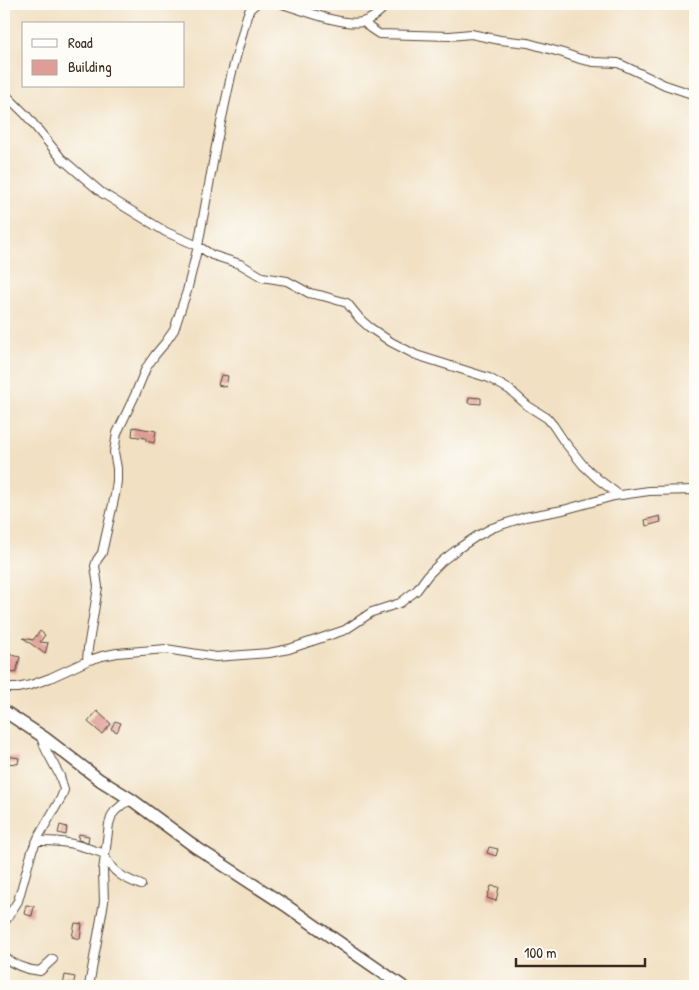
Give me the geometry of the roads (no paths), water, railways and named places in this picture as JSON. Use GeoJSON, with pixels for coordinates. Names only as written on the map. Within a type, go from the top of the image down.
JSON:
{"type":"FeatureCollection","features":[{"type":"Feature","properties":{"kind":"main road"},"geometry":{"type":"LineString","coordinates":[[4,711],[40,735],[100,780],[132,800],[197,848],[288,907],[402,986]]}},
{"type":"Feature","properties":{"kind":"street"},"geometry":{"type":"LineString","coordinates":[[87,661],[98,587],[95,566],[102,553],[108,530],[117,481],[114,452],[117,434],[146,368],[174,330],[187,291],[198,246],[231,76],[247,16],[250,9],[256,4]]}},
{"type":"Feature","properties":{"kind":"street"},"geometry":{"type":"LineString","coordinates":[[282,4],[322,17],[354,23],[370,19],[387,4]]}},
{"type":"Feature","properties":{"kind":"street"},"geometry":{"type":"LineString","coordinates":[[364,22],[378,34],[450,36],[471,34],[528,43],[594,62],[618,63],[695,97]]}},
{"type":"Feature","properties":{"kind":"street"},"geometry":{"type":"LineString","coordinates":[[4,93],[26,115],[61,158],[102,193],[166,232],[198,246],[212,255],[240,264],[262,277],[287,281],[308,293],[348,303],[360,319],[369,327],[391,342],[416,355],[497,382],[547,418],[584,465],[598,479],[619,495]]}},
{"type":"Feature","properties":{"kind":"street"},"geometry":{"type":"LineString","coordinates":[[4,688],[31,685],[87,661],[117,653],[166,650],[216,657],[261,654],[289,649],[345,630],[372,612],[400,603],[417,590],[428,575],[448,556],[492,528],[525,517],[562,510],[619,495],[649,491],[695,490]]}},
{"type":"Feature","properties":{"kind":"street"},"geometry":{"type":"LineString","coordinates":[[4,923],[18,901],[32,851],[64,790],[60,776],[40,735]]}},
{"type":"Feature","properties":{"kind":"street"},"geometry":{"type":"LineString","coordinates":[[89,986],[104,902],[103,882],[107,831],[112,815],[123,804],[132,800]]}},
{"type":"Feature","properties":{"kind":"street"},"geometry":{"type":"LineString","coordinates":[[37,841],[68,842],[85,846],[105,856],[118,875],[141,885]]}},
{"type":"Feature","properties":{"kind":"street"},"geometry":{"type":"LineString","coordinates":[[4,957],[34,971],[40,971],[53,958]]}}]}
